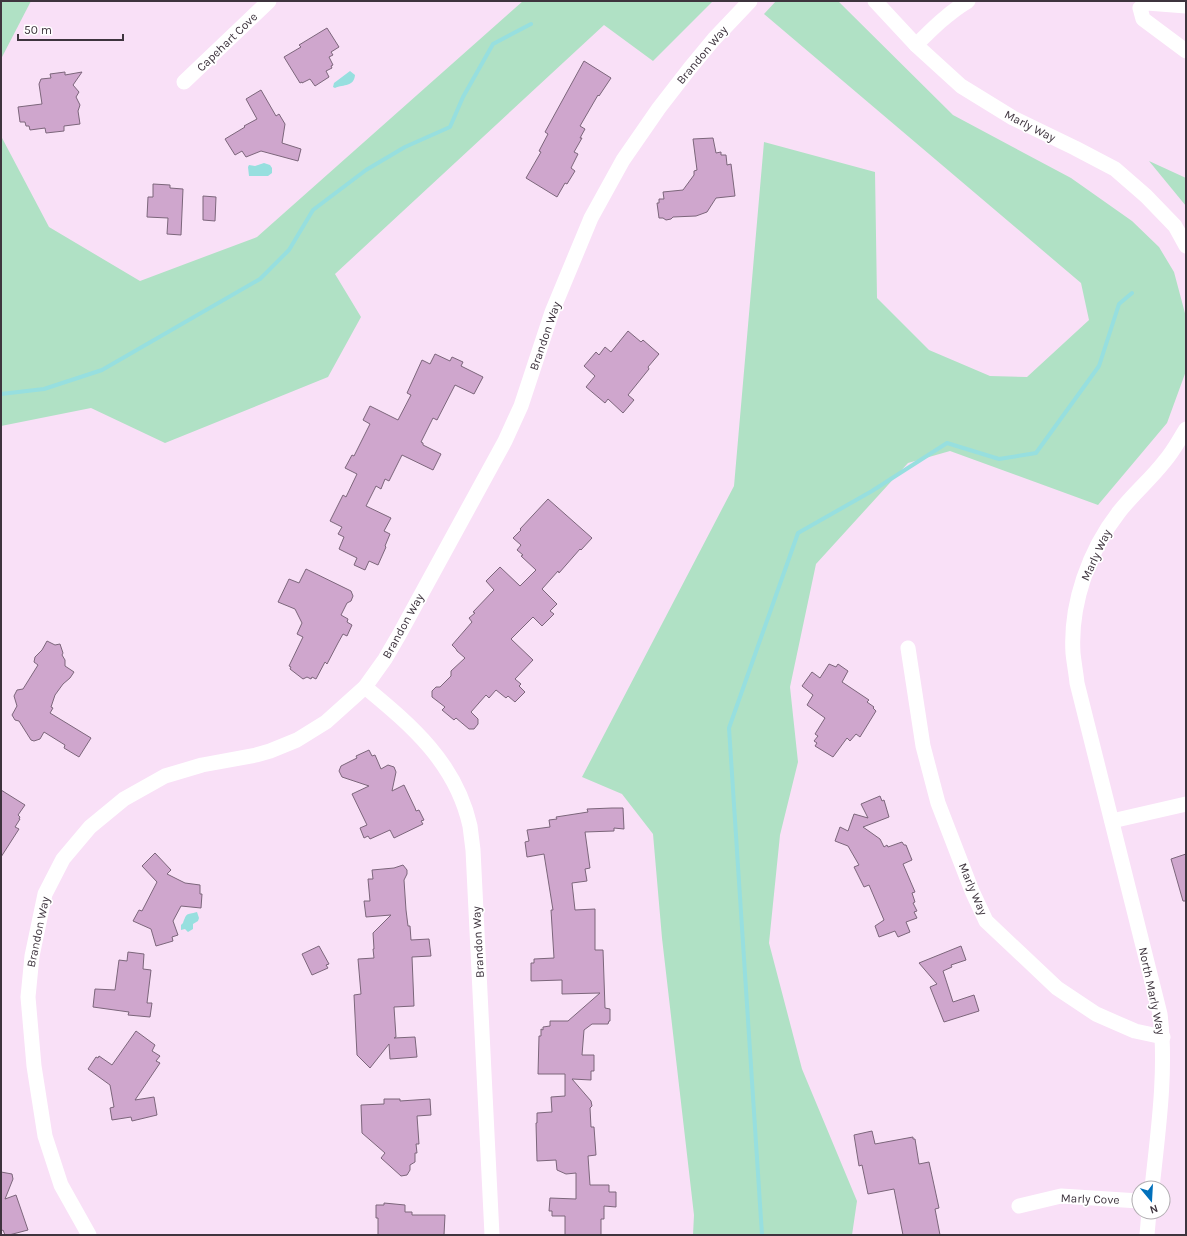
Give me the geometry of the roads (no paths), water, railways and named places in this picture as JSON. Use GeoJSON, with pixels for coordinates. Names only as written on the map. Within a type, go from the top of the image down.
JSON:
{"type":"FeatureCollection","features":[{"type":"Feature","properties":{"kind":"street","name":"Capehart Cove"},"geometry":{"type":"LineString","coordinates":[[184,82],[269,1]]}},
{"type":"Feature","properties":{"kind":"street","name":"Brandon Way"},"geometry":{"type":"LineString","coordinates":[[89,1235],[62,1185],[45,1136],[34,1066],[28,997],[32,956],[45,894],[63,859],[90,827],[124,799],[165,776],[202,765],[256,755],[297,740],[326,722],[365,687],[400,635],[505,441],[521,406],[552,312],[591,218],[623,160],[659,108],[690,68],[714,39],[750,1]]}},
{"type":"Feature","properties":{"kind":"street","name":"Marly Way"},"geometry":{"type":"LineString","coordinates":[[875,1],[916,45],[961,86],[1013,118],[1115,169],[1146,196],[1175,226],[1186,246]]}},
{"type":"Feature","properties":{"kind":"street"},"geometry":{"type":"LineString","coordinates":[[916,45],[953,10],[968,1]]}},
{"type":"Feature","properties":{"kind":"street"},"geometry":{"type":"LineString","coordinates":[[1186,6],[1148,3],[1140,8],[1143,19],[1186,51]]}},
{"type":"Feature","properties":{"kind":"street","name":"Marly Way"},"geometry":{"type":"LineString","coordinates":[[1112,821],[1078,683],[1073,654],[1075,616],[1086,571],[1108,528],[1132,497],[1165,462],[1186,429]]}},
{"type":"Feature","properties":{"kind":"street","name":"Marly Way"},"geometry":{"type":"LineString","coordinates":[[908,648],[923,746],[938,803],[972,891],[986,921],[1057,988],[1096,1014],[1135,1032],[1163,1037]]}},
{"type":"Feature","properties":{"kind":"street","name":"Brandon Way"},"geometry":{"type":"LineString","coordinates":[[365,687],[419,734],[439,757],[458,792],[470,825],[473,850],[492,1235]]}},
{"type":"Feature","properties":{"kind":"street"},"geometry":{"type":"LineString","coordinates":[[1112,821],[1186,804]]}},
{"type":"Feature","properties":{"kind":"street","name":"North Marly Way"},"geometry":{"type":"LineString","coordinates":[[1112,821],[1160,1014],[1163,1037],[1163,1066],[1153,1180]]}},
{"type":"Feature","properties":{"kind":"street","name":"Marly Cove"},"geometry":{"type":"LineString","coordinates":[[1019,1206],[1061,1196],[1131,1200]]}},
{"type":"Feature","properties":{"kind":"street"},"geometry":{"type":"LineString","coordinates":[[1147,1235],[1148,1220]]}},
{"type":"Feature","properties":{"kind":"waterway"},"geometry":{"type":"LineString","coordinates":[[1,394],[44,389],[102,370],[260,279],[289,250],[313,210],[366,170],[405,147],[450,127],[463,97],[493,44],[531,24]]}},
{"type":"Feature","properties":{"kind":"waterway"},"geometry":{"type":"LineString","coordinates":[[762,1235],[729,728],[798,533],[872,491],[947,443],[999,459],[1036,453],[1099,366],[1119,304],[1132,293]]}}]}
